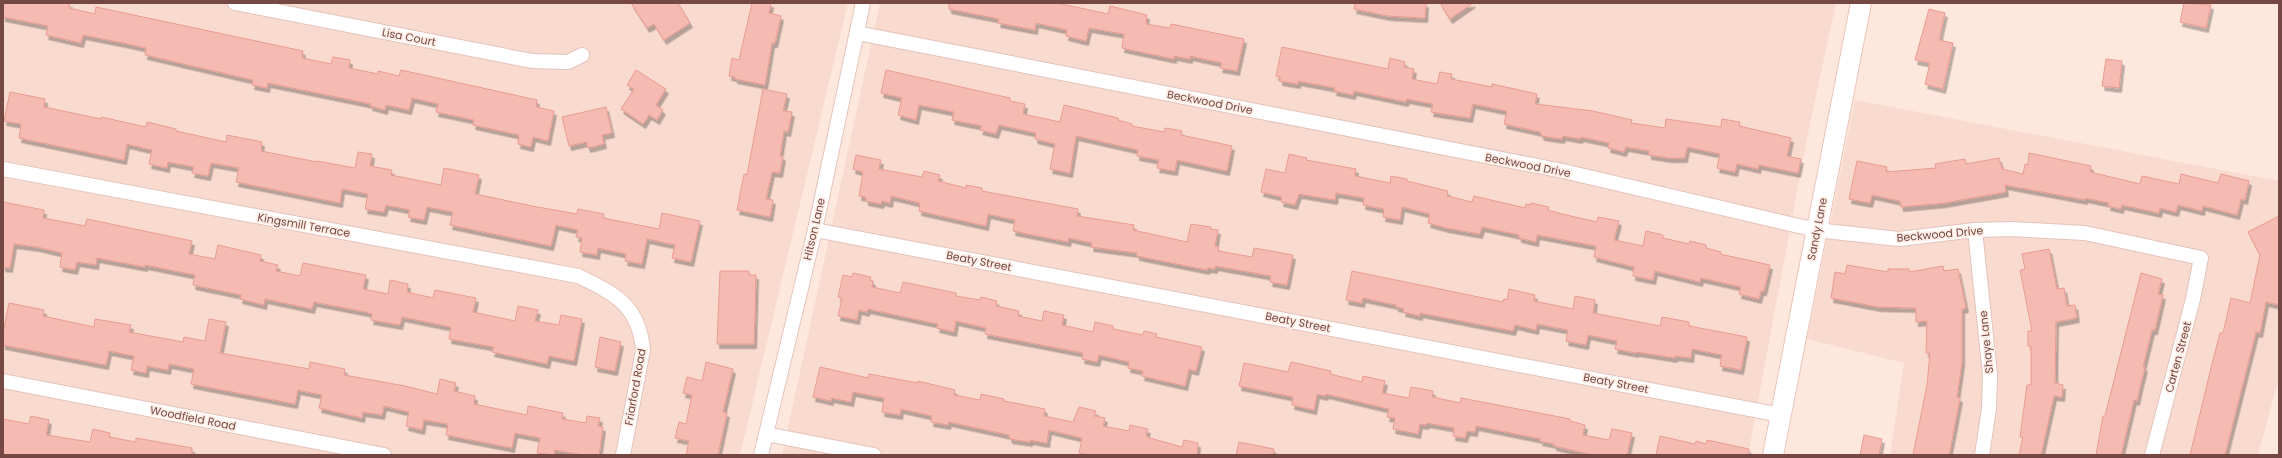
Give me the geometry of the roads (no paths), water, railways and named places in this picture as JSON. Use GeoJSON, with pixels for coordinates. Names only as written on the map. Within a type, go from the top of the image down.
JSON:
{"type":"FeatureCollection","features":[{"type":"Feature","properties":{"kind":"street","name":"Lisa Court"},"geometry":{"type":"LineString","coordinates":[[235,3],[532,62],[568,62],[582,55]]}},
{"type":"Feature","properties":{"kind":"street","name":"Hitson Lane"},"geometry":{"type":"LineString","coordinates":[[761,455],[815,230],[863,3]]}},
{"type":"Feature","properties":{"kind":"street","name":"Sandy Lane"},"geometry":{"type":"LineString","coordinates":[[1772,455],[1861,3]]}},
{"type":"Feature","properties":{"kind":"street","name":"Beckwood Drive"},"geometry":{"type":"LineString","coordinates":[[857,33],[1563,171],[1816,230],[1899,239],[1975,230],[2011,229],[2085,233],[2201,258]]}},
{"type":"Feature","properties":{"kind":"street","name":"Kingsmill Terrace"},"geometry":{"type":"LineString","coordinates":[[3,169],[578,276],[602,288]]}},
{"type":"Feature","properties":{"kind":"street","name":"Beaty Street"},"geometry":{"type":"LineString","coordinates":[[815,230],[1780,415]]}},
{"type":"Feature","properties":{"kind":"street","name":"Shaye Lane"},"geometry":{"type":"LineString","coordinates":[[1975,230],[1990,375],[1989,409],[1982,455]]}},
{"type":"Feature","properties":{"kind":"street","name":"Carten Street"},"geometry":{"type":"LineString","coordinates":[[2152,455],[2193,299],[2201,258]]}},
{"type":"Feature","properties":{"kind":"street","name":"Friarford Road"},"geometry":{"type":"LineString","coordinates":[[602,288],[627,304],[637,320],[642,335],[643,350],[623,455]]}},
{"type":"Feature","properties":{"kind":"street","name":"Woodfield Road"},"geometry":{"type":"LineString","coordinates":[[3,381],[384,455]]}},
{"type":"Feature","properties":{"kind":"street"},"geometry":{"type":"LineString","coordinates":[[766,434],[874,455]]}}]}
